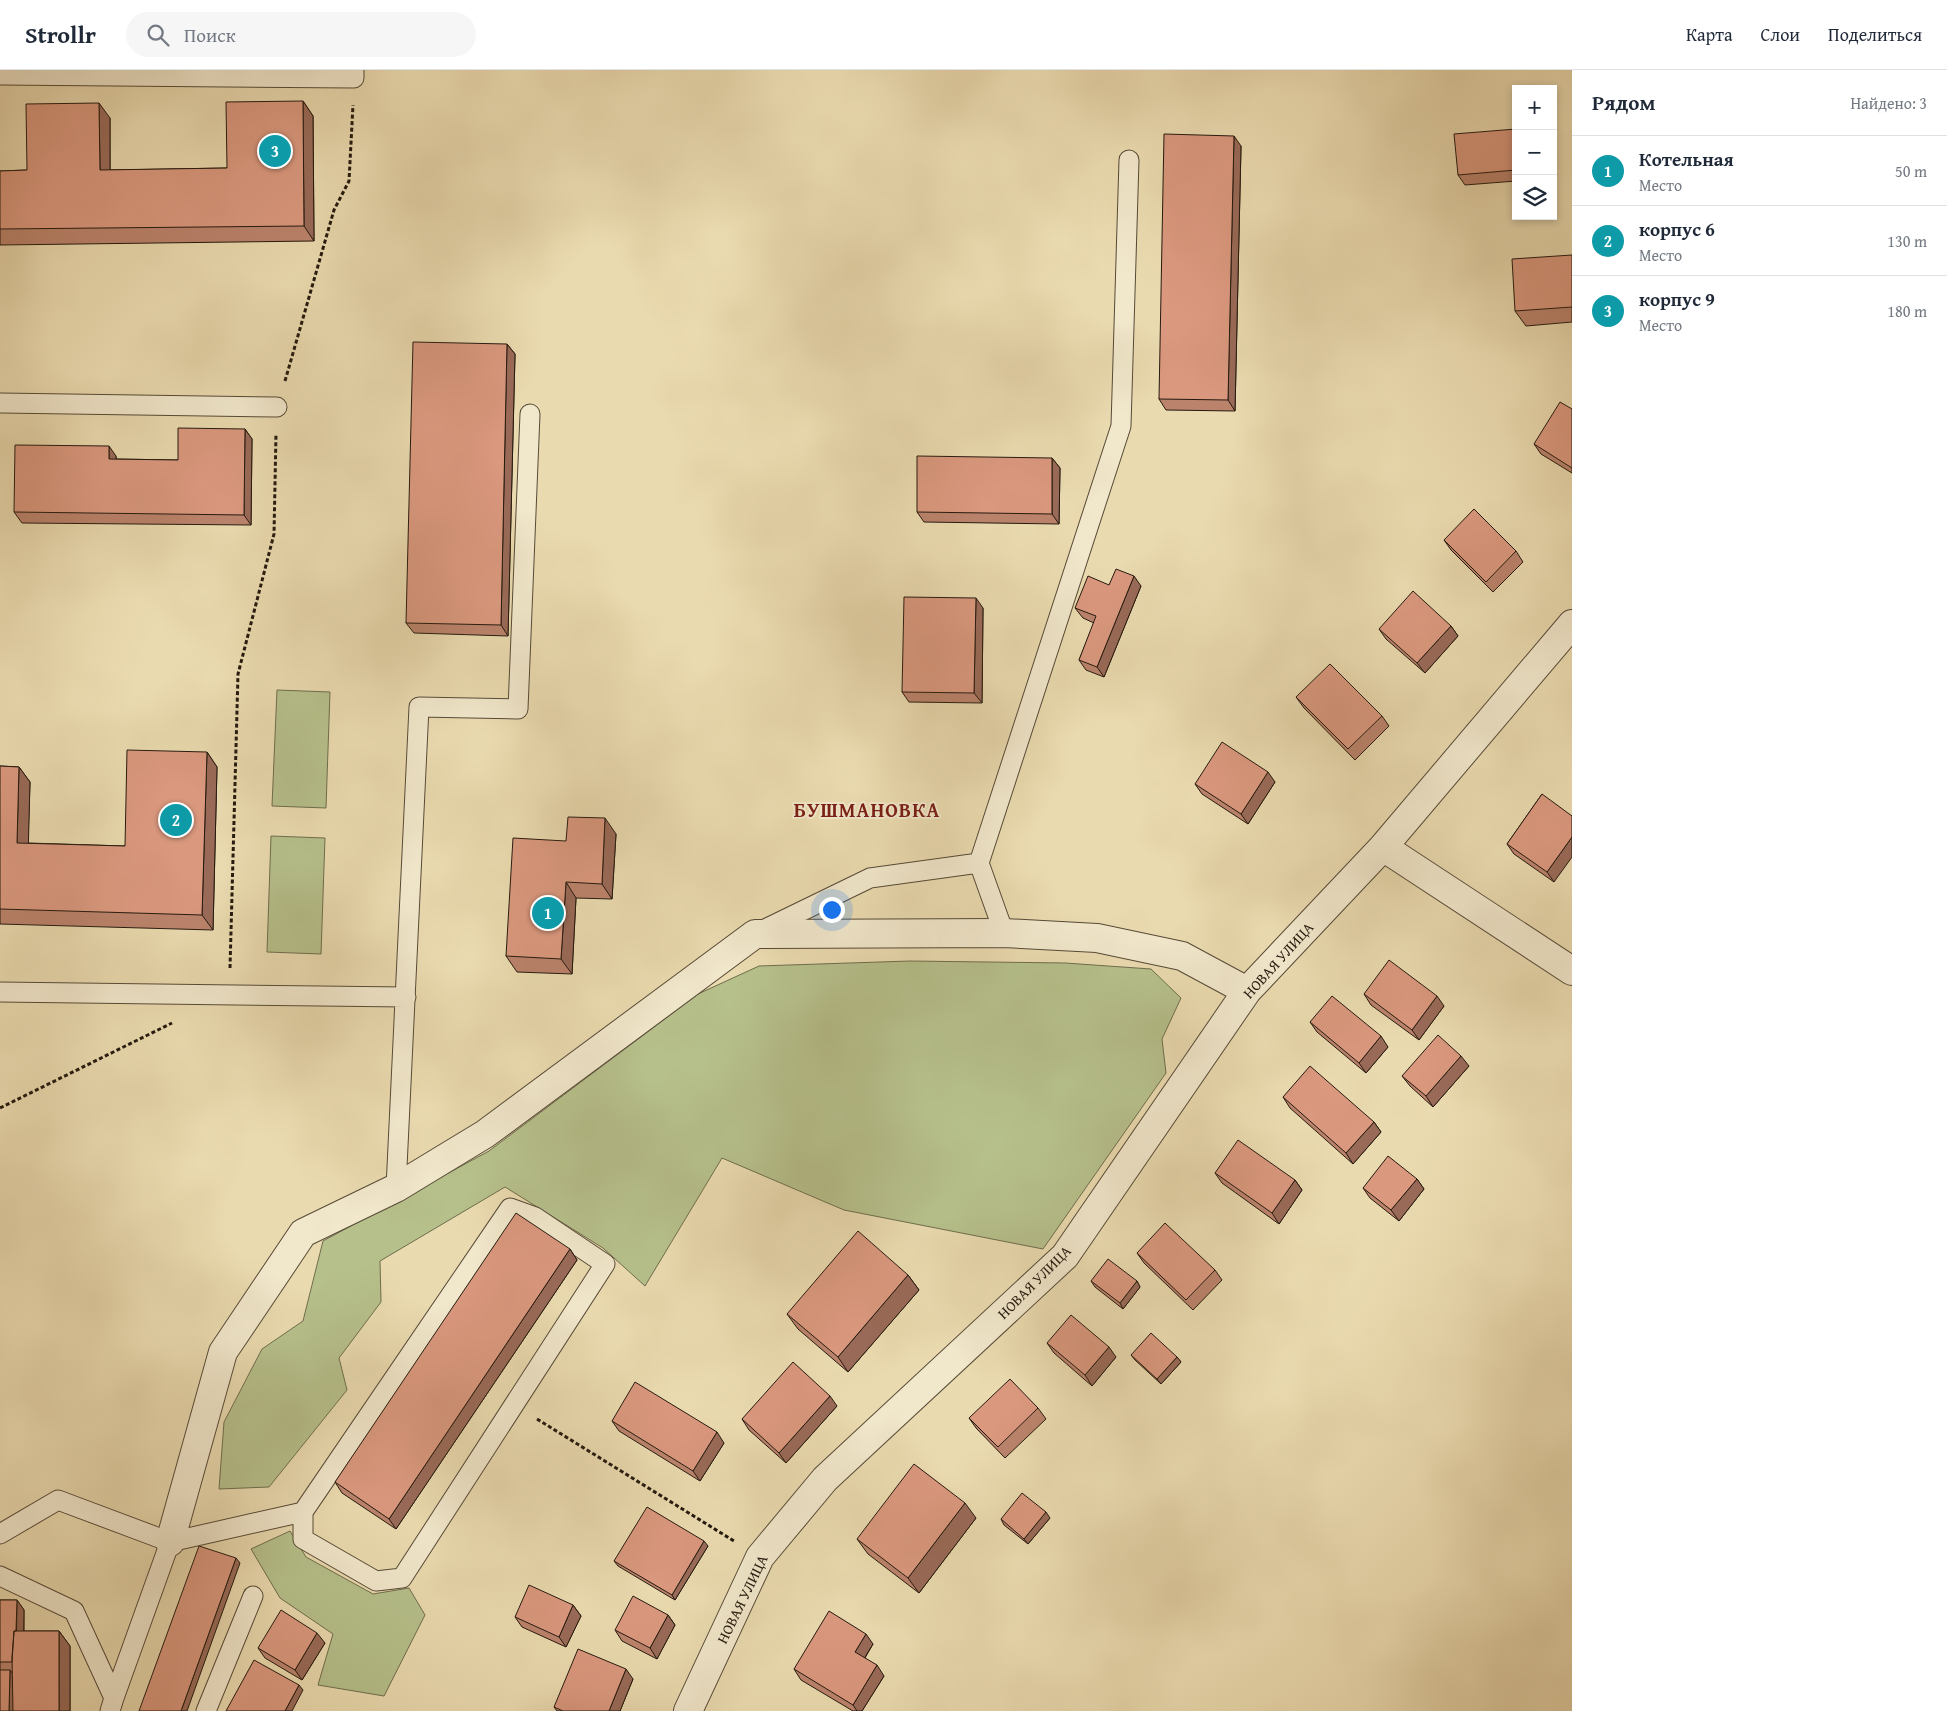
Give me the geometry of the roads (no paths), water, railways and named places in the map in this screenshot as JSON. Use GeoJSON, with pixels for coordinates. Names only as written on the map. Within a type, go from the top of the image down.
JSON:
{"type":"FeatureCollection","features":[{"type":"Feature","properties":{"kind":"street","name":"НОВАЯ УЛИЦА"},"geometry":{"type":"LineString","coordinates":[[688,1711],[760,1557],[825,1479],[1065,1256],[1248,991],[1383,847],[1572,624]]}},
{"type":"Feature","properties":{"kind":"street"},"geometry":{"type":"LineString","coordinates":[[1383,847],[1572,971]]}},
{"type":"Feature","properties":{"kind":"street"},"geometry":{"type":"LineString","coordinates":[[170,1542],[223,1352],[303,1233],[396,1188],[486,1134],[755,934],[1004,933],[1098,938],[1182,956],[1248,991]]}},
{"type":"Feature","properties":{"kind":"lane"},"geometry":{"type":"LineString","coordinates":[[0,75],[354,74]]}},
{"type":"Feature","properties":{"kind":"lane"},"geometry":{"type":"LineString","coordinates":[[1004,933],[979,863],[1121,426],[1129,160]]}},
{"type":"Feature","properties":{"kind":"lane"},"geometry":{"type":"LineString","coordinates":[[0,403],[277,407]]}},
{"type":"Feature","properties":{"kind":"lane"},"geometry":{"type":"LineString","coordinates":[[396,1188],[419,707],[518,710],[530,414]]}},
{"type":"Feature","properties":{"kind":"lane"},"geometry":{"type":"LineString","coordinates":[[755,934],[870,878],[979,863]]}},
{"type":"Feature","properties":{"kind":"lane"},"geometry":{"type":"LineString","coordinates":[[0,992],[406,996]]}},
{"type":"Feature","properties":{"kind":"lane"},"geometry":{"type":"LineString","coordinates":[[0,1534],[58,1500],[170,1542],[303,1512],[510,1208],[535,1217],[605,1264],[402,1578],[376,1581],[303,1539],[303,1512]]}},
{"type":"Feature","properties":{"kind":"lane"},"geometry":{"type":"LineString","coordinates":[[112,1704],[170,1542]]}},
{"type":"Feature","properties":{"kind":"lane"},"geometry":{"type":"LineString","coordinates":[[0,1576],[74,1612],[112,1704]]}},
{"type":"Feature","properties":{"kind":"lane"},"geometry":{"type":"LineString","coordinates":[[206,1711],[253,1596]]}},
{"type":"Feature","properties":{"kind":"place","name":"корпус 9"},"geometry":{"type":"Point","coordinates":[275,151]}},
{"type":"Feature","properties":{"kind":"place","name":"корпус 6"},"geometry":{"type":"Point","coordinates":[176,820]}},
{"type":"Feature","properties":{"kind":"place","name":"Котельная"},"geometry":{"type":"Point","coordinates":[548,913]}},
{"type":"Feature","properties":{"kind":"district","name":"БУШМАНОВКА"},"geometry":{"type":"Point","coordinates":[867,809]}}]}
